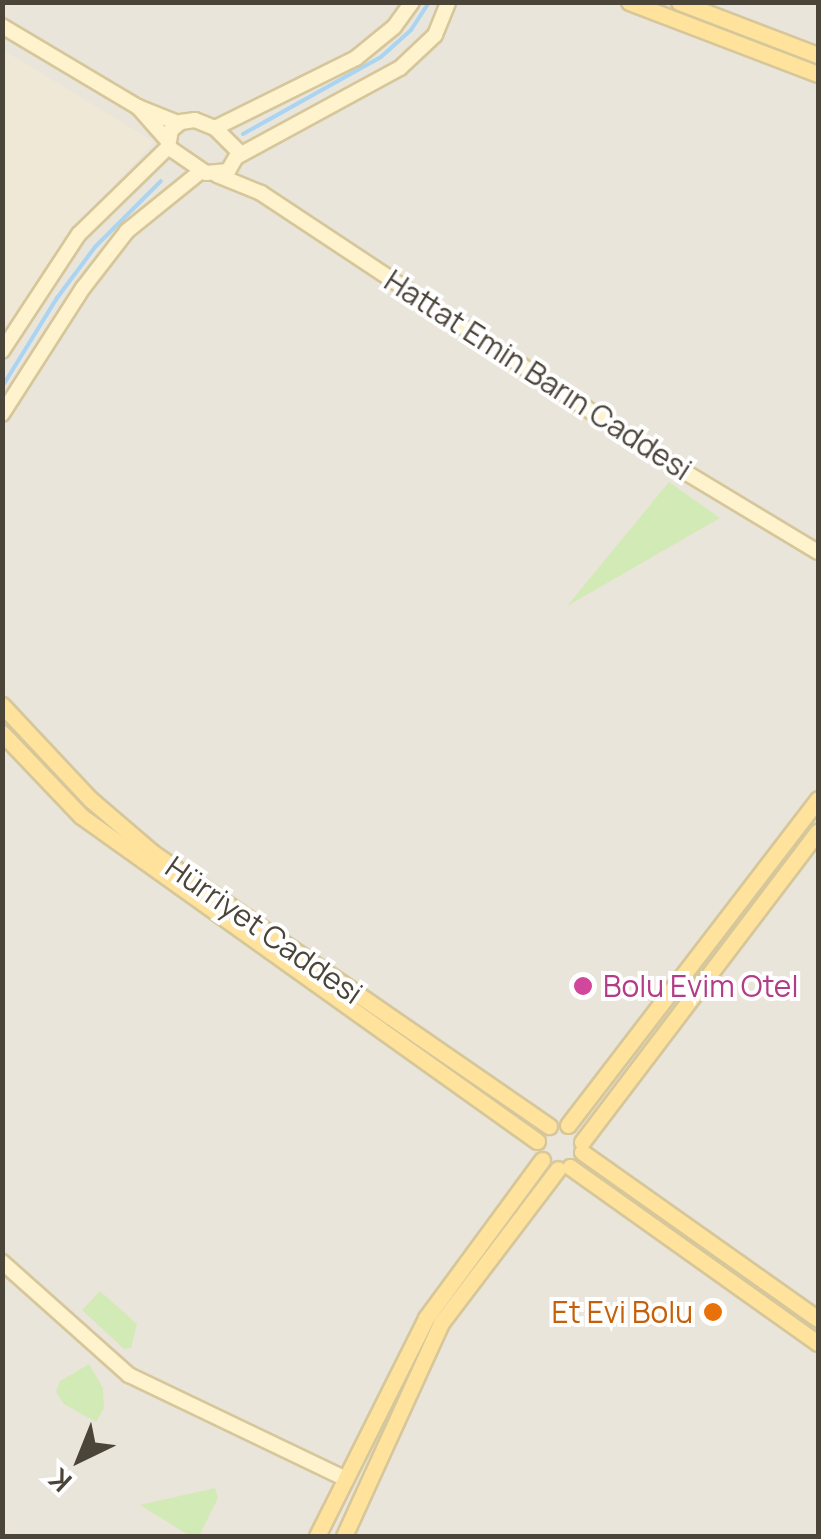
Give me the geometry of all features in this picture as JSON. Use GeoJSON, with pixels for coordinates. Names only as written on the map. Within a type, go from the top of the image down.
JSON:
{"type":"FeatureCollection","features":[{"type":"Feature","properties":{"kind":"main road"},"geometry":{"type":"LineString","coordinates":[[216,128],[356,58],[394,27],[412,2]]}},
{"type":"Feature","properties":{"kind":"main road"},"geometry":{"type":"LineString","coordinates":[[217,175],[237,159],[400,68],[435,35],[448,2]]}},
{"type":"Feature","properties":{"kind":"main road"},"geometry":{"type":"LineString","coordinates":[[629,2],[818,74]]}},
{"type":"Feature","properties":{"kind":"main road"},"geometry":{"type":"LineString","coordinates":[[679,2],[818,55]]}},
{"type":"Feature","properties":{"kind":"main road"},"geometry":{"type":"LineString","coordinates":[[2,26],[138,107],[178,123],[195,120],[216,128],[234,146],[237,159],[261,193]]}},
{"type":"Feature","properties":{"kind":"main road"},"geometry":{"type":"LineString","coordinates":[[138,107],[168,143],[201,171],[261,193]]}},
{"type":"Feature","properties":{"kind":"main road"},"geometry":{"type":"LineString","coordinates":[[2,350],[79,234],[168,143],[178,123]]}},
{"type":"Feature","properties":{"kind":"main road"},"geometry":{"type":"LineString","coordinates":[[2,414],[83,288],[127,231],[201,171]]}},
{"type":"Feature","properties":{"kind":"main road","name":"Hattat Emin Barın Caddesi"},"geometry":{"type":"LineString","coordinates":[[261,193],[662,458],[818,552]]}},
{"type":"Feature","properties":{"kind":"main road","name":"Hürriyet Caddesi"},"geometry":{"type":"LineString","coordinates":[[2,705],[90,799],[153,853],[549,1126]]}},
{"type":"Feature","properties":{"kind":"main road","name":"Hürriyet Caddesi"},"geometry":{"type":"LineString","coordinates":[[2,733],[81,816],[538,1142]]}},
{"type":"Feature","properties":{"kind":"main road"},"geometry":{"type":"LineString","coordinates":[[568,1126],[818,798]]}},
{"type":"Feature","properties":{"kind":"main road"},"geometry":{"type":"LineString","coordinates":[[344,1536],[441,1323],[582,1147],[818,832]]}},
{"type":"Feature","properties":{"kind":"main road"},"geometry":{"type":"LineString","coordinates":[[316,1536],[426,1318],[542,1160],[538,1142],[549,1126],[568,1126]]}},
{"type":"Feature","properties":{"kind":"main road"},"geometry":{"type":"LineString","coordinates":[[568,1126],[582,1147],[818,1319]]}},
{"type":"Feature","properties":{"kind":"main road"},"geometry":{"type":"LineString","coordinates":[[542,1160],[564,1168],[818,1343]]}},
{"type":"Feature","properties":{"kind":"main road"},"geometry":{"type":"LineString","coordinates":[[2,1262],[129,1375],[344,1478]]}},
{"type":"Feature","properties":{"kind":"shaded area"},"geometry":{"type":"Polygon","coordinates":[[[3,3],[818,3],[818,1536],[3,1536],[3,3]]]}},
{"type":"Feature","properties":{"kind":"shaded area"},"geometry":{"type":"Polygon","coordinates":[[[3,50],[154,142],[69,234],[3,332],[3,50]]]}},
{"type":"Feature","properties":{"kind":"green space"},"geometry":{"type":"Polygon","coordinates":[[[669,482],[720,518],[567,606],[669,482]]]}},
{"type":"Feature","properties":{"kind":"green space"},"geometry":{"type":"Polygon","coordinates":[[[100,1291],[137,1324],[131,1348],[124,1349],[82,1310],[100,1291]]]}},
{"type":"Feature","properties":{"kind":"green space"},"geometry":{"type":"Polygon","coordinates":[[[89,1364],[103,1388],[104,1408],[96,1422],[64,1404],[56,1392],[60,1381],[89,1364]]]}},
{"type":"Feature","properties":{"kind":"green space"},"geometry":{"type":"Polygon","coordinates":[[[215,1488],[218,1498],[199,1536],[190,1536],[140,1505],[215,1488]]]}},
{"type":"Feature","properties":{"kind":"waterway"},"geometry":{"type":"LineString","coordinates":[[243,134],[381,57],[411,30],[429,2]]}},
{"type":"Feature","properties":{"kind":"waterway"},"geometry":{"type":"LineString","coordinates":[[2,387],[57,298],[95,247],[161,181]]}},
{"type":"Feature","properties":{"kind":"place","name":"Bolu Evim Otel"},"geometry":{"type":"Point","coordinates":[583,986]}},
{"type":"Feature","properties":{"kind":"place","name":"Et Evi Bolu"},"geometry":{"type":"Point","coordinates":[713,1312]}}]}
